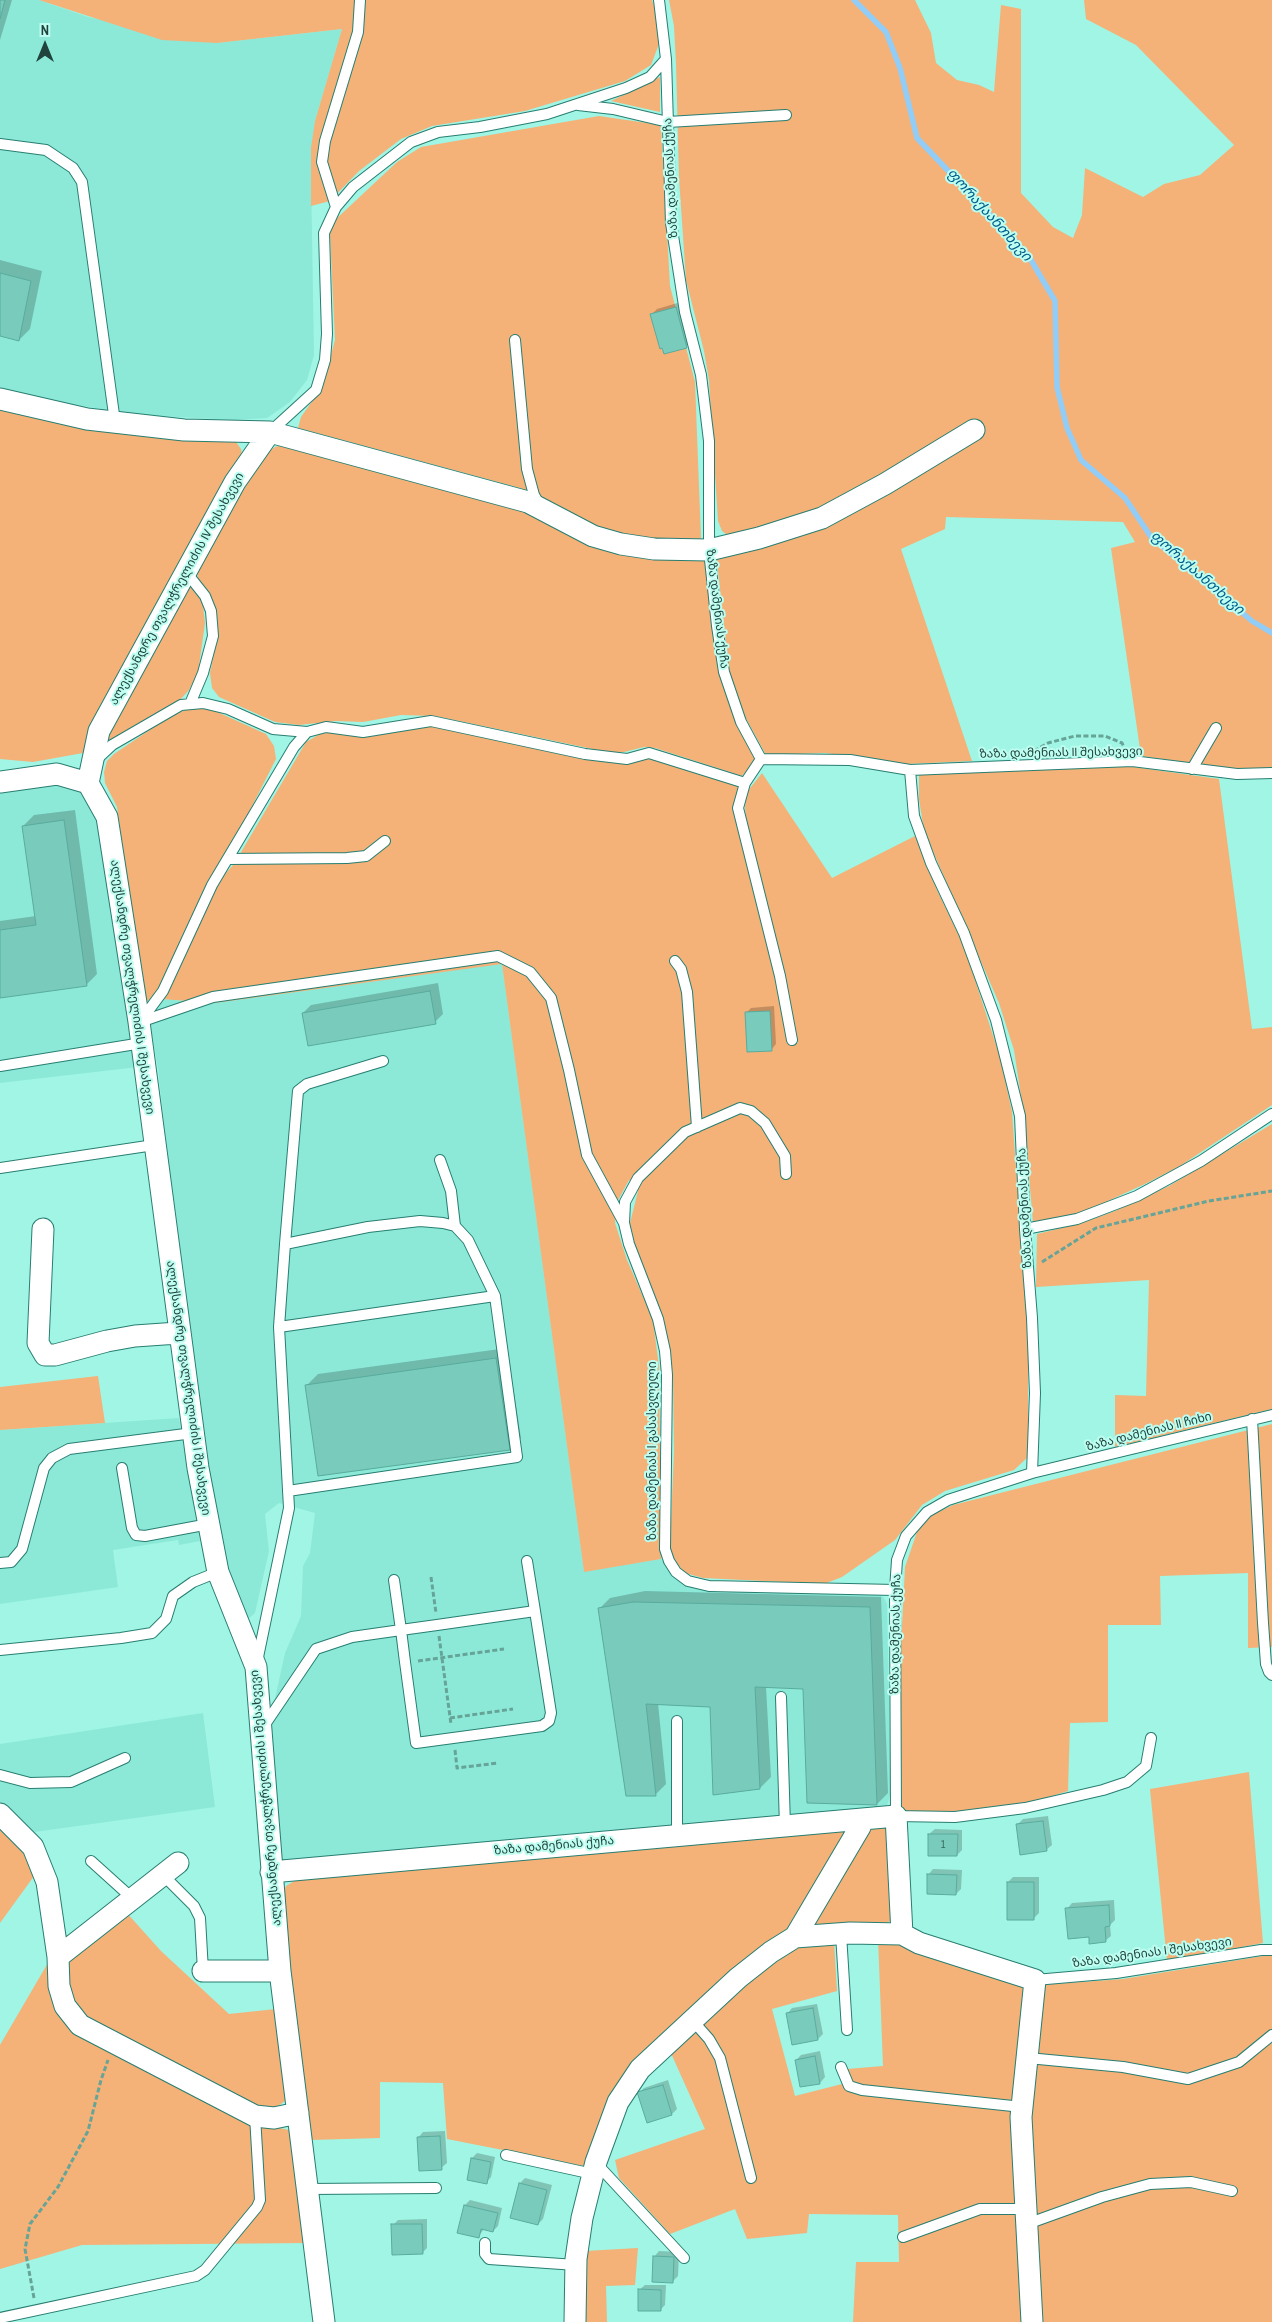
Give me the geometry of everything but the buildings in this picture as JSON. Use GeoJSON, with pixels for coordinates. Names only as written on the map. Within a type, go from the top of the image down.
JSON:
{"type":"FeatureCollection","features":[{"type":"Feature","properties":{"kind":"street"},"geometry":{"type":"LineString","coordinates":[[0,399],[87,419],[184,430],[270,432],[528,502],[593,536],[621,544],[654,549],[709,550],[758,538],[822,518],[885,484],[974,430]]}},
{"type":"Feature","properties":{"kind":"street","name":"ალექსანდრე თვალჭრელიძის IV შესახვევი"},"geometry":{"type":"LineString","coordinates":[[88,783],[94,763],[99,731],[235,482],[270,432]]}},
{"type":"Feature","properties":{"kind":"street"},"geometry":{"type":"LineString","coordinates":[[0,782],[57,774],[88,783]]}},
{"type":"Feature","properties":{"kind":"street","name":"ალექსანდრე თვალჭრელიძის I შესახვევი"},"geometry":{"type":"LineString","coordinates":[[88,783],[108,817],[142,1043],[178,1333],[193,1433],[218,1572],[256,1667],[280,1971],[324,2322]]}},
{"type":"Feature","properties":{"kind":"street"},"geometry":{"type":"LineString","coordinates":[[43,1229],[38,1343],[44,1355],[55,1355],[135,1336],[178,1333]]}},
{"type":"Feature","properties":{"kind":"street"},"geometry":{"type":"LineString","coordinates":[[0,1814],[33,1847],[47,1882],[58,1956],[59,1986],[65,2006],[80,2025],[255,2116],[274,2118],[298,2112]]}},
{"type":"Feature","properties":{"kind":"street"},"geometry":{"type":"LineString","coordinates":[[896,1816],[902,1934]]}},
{"type":"Feature","properties":{"kind":"street","name":"ზაზა დამენიას ქუჩა"},"geometry":{"type":"LineString","coordinates":[[271,1872],[896,1816]]}},
{"type":"Feature","properties":{"kind":"street"},"geometry":{"type":"LineString","coordinates":[[574,2322],[576,2265],[582,2218],[594,2168],[618,2102],[640,2069],[738,1978],[771,1952],[795,1937],[860,1828],[862,1819]]}},
{"type":"Feature","properties":{"kind":"street"},"geometry":{"type":"LineString","coordinates":[[58,1956],[170,1869]]}},
{"type":"Feature","properties":{"kind":"street"},"geometry":{"type":"LineString","coordinates":[[795,1937],[841,1934],[902,1934],[919,1943],[1035,1980],[1028,2058],[1020,2117],[1032,2322]]}},
{"type":"Feature","properties":{"kind":"street"},"geometry":{"type":"LineString","coordinates":[[203,1971],[280,1971]]}},
{"type":"Feature","properties":{"kind":"lane"},"geometry":{"type":"LineString","coordinates":[[336,208],[322,162],[325,141],[358,32],[360,0]]}},
{"type":"Feature","properties":{"kind":"lane","name":"ზაზა დამენიას ქუჩა"},"geometry":{"type":"LineString","coordinates":[[660,0],[666,59],[671,223],[685,312],[701,376],[709,441],[709,550],[717,626],[724,672],[742,722],[762,759]]}},
{"type":"Feature","properties":{"kind":"lane"},"geometry":{"type":"LineString","coordinates":[[270,432],[316,390],[324,360],[327,334],[324,233],[336,208],[353,187],[411,142],[438,132],[480,127],[547,114],[575,105],[626,88],[650,77],[666,59]]}},
{"type":"Feature","properties":{"kind":"lane"},"geometry":{"type":"LineString","coordinates":[[575,105],[613,109],[668,122],[786,115]]}},
{"type":"Feature","properties":{"kind":"lane"},"geometry":{"type":"LineString","coordinates":[[0,144],[46,150],[73,168],[82,182],[115,422]]}},
{"type":"Feature","properties":{"kind":"lane"},"geometry":{"type":"LineString","coordinates":[[516,340],[527,468],[534,495],[543,510]]}},
{"type":"Feature","properties":{"kind":"lane"},"geometry":{"type":"LineString","coordinates":[[186,572],[205,596],[211,611],[212,636],[203,674],[190,704]]}},
{"type":"Feature","properties":{"kind":"lane"},"geometry":{"type":"LineString","coordinates":[[94,763],[112,745],[181,705],[203,703],[228,709],[274,729],[307,732],[326,727],[363,732],[431,721],[585,754],[626,759],[650,753],[745,783]]}},
{"type":"Feature","properties":{"kind":"lane"},"geometry":{"type":"LineString","coordinates":[[1192,769],[1216,728]]}},
{"type":"Feature","properties":{"kind":"lane"},"geometry":{"type":"LineString","coordinates":[[139,1022],[163,991],[212,885],[294,747],[307,732]]}},
{"type":"Feature","properties":{"kind":"lane"},"geometry":{"type":"LineString","coordinates":[[792,1040],[780,976],[738,808],[745,783],[762,759],[850,760],[910,770]]}},
{"type":"Feature","properties":{"kind":"lane","name":"ზაზა დამენიას II შესახვევი"},"geometry":{"type":"LineString","coordinates":[[910,770],[1132,761],[1237,774],[1272,774]]}},
{"type":"Feature","properties":{"kind":"lane","name":"ზაზა დამენიას ქუჩა"},"geometry":{"type":"LineString","coordinates":[[896,1816],[895,1590],[897,1560],[906,1536],[927,1512],[948,1500],[1032,1473],[1035,1393],[1020,1116],[996,1020],[964,933],[931,863],[914,816],[910,770]]}},
{"type":"Feature","properties":{"kind":"lane"},"geometry":{"type":"LineString","coordinates":[[228,859],[348,858],[366,856],[386,841]]}},
{"type":"Feature","properties":{"kind":"lane"},"geometry":{"type":"LineString","coordinates":[[139,1022],[212,997],[498,956],[530,972],[551,998],[587,1155],[624,1223]]}},
{"type":"Feature","properties":{"kind":"lane"},"geometry":{"type":"LineString","coordinates":[[675,961],[681,969],[687,992],[697,1127]]}},
{"type":"Feature","properties":{"kind":"lane"},"geometry":{"type":"LineString","coordinates":[[0,1066],[142,1043]]}},
{"type":"Feature","properties":{"kind":"lane"},"geometry":{"type":"LineString","coordinates":[[256,1667],[289,1508],[279,1327],[298,1091],[307,1084],[382,1061]]}},
{"type":"Feature","properties":{"kind":"lane","name":"ზაზა დამენიას I გასასვლელი"},"geometry":{"type":"LineString","coordinates":[[786,1174],[785,1156],[765,1123],[751,1111],[740,1108],[685,1132],[638,1178],[625,1202],[624,1223],[629,1244],[658,1319],[667,1375],[666,1549],[669,1561],[676,1572],[688,1581],[709,1586],[895,1590]]}},
{"type":"Feature","properties":{"kind":"lane"},"geometry":{"type":"LineString","coordinates":[[1025,1229],[1077,1219],[1137,1196],[1201,1161],[1272,1114]]}},
{"type":"Feature","properties":{"kind":"lane"},"geometry":{"type":"LineString","coordinates":[[0,1168],[154,1145]]}},
{"type":"Feature","properties":{"kind":"lane"},"geometry":{"type":"LineString","coordinates":[[440,1160],[451,1191],[455,1226]]}},
{"type":"Feature","properties":{"kind":"lane"},"geometry":{"type":"LineString","coordinates":[[285,1244],[351,1230],[420,1221],[455,1226],[468,1240],[495,1296],[518,1457],[288,1491]]}},
{"type":"Feature","properties":{"kind":"lane"},"geometry":{"type":"LineString","coordinates":[[279,1327],[495,1296]]}},
{"type":"Feature","properties":{"kind":"lane","name":"ზაზა დამენიას II ჩიხი"},"geometry":{"type":"LineString","coordinates":[[1032,1473],[1272,1415]]}},
{"type":"Feature","properties":{"kind":"lane"},"geometry":{"type":"LineString","coordinates":[[1252,1419],[1266,1664],[1272,1675]]}},
{"type":"Feature","properties":{"kind":"lane"},"geometry":{"type":"LineString","coordinates":[[0,1563],[11,1562],[22,1549],[44,1468],[52,1458],[69,1448],[193,1433]]}},
{"type":"Feature","properties":{"kind":"lane"},"geometry":{"type":"LineString","coordinates":[[122,1468],[132,1528],[136,1535],[145,1536],[209,1524]]}},
{"type":"Feature","properties":{"kind":"lane"},"geometry":{"type":"LineString","coordinates":[[394,1580],[416,1744],[542,1726],[548,1721],[551,1713],[527,1561]]}},
{"type":"Feature","properties":{"kind":"lane"},"geometry":{"type":"LineString","coordinates":[[0,1650],[121,1638],[152,1633],[166,1619],[173,1596],[193,1582],[218,1572]]}},
{"type":"Feature","properties":{"kind":"lane"},"geometry":{"type":"LineString","coordinates":[[261,1731],[316,1649],[352,1637],[535,1611]]}},
{"type":"Feature","properties":{"kind":"lane"},"geometry":{"type":"LineString","coordinates":[[782,1697],[785,1826]]}},
{"type":"Feature","properties":{"kind":"lane"},"geometry":{"type":"LineString","coordinates":[[677,1721],[677,1835]]}},
{"type":"Feature","properties":{"kind":"lane"},"geometry":{"type":"LineString","coordinates":[[896,1816],[955,1817],[1025,1808],[1103,1790],[1127,1782],[1146,1766],[1151,1738]]}},
{"type":"Feature","properties":{"kind":"lane"},"geometry":{"type":"LineString","coordinates":[[0,1775],[30,1783],[71,1782],[126,1758]]}},
{"type":"Feature","properties":{"kind":"lane"},"geometry":{"type":"LineString","coordinates":[[91,1861],[132,1898]]}},
{"type":"Feature","properties":{"kind":"lane"},"geometry":{"type":"LineString","coordinates":[[170,1869],[200,1918],[203,1971]]}},
{"type":"Feature","properties":{"kind":"lane"},"geometry":{"type":"LineString","coordinates":[[841,1934],[847,2030]]}},
{"type":"Feature","properties":{"kind":"lane","name":"ზაზა დამენიას I შესახვევი"},"geometry":{"type":"LineString","coordinates":[[1035,1980],[1116,1973],[1261,1950],[1272,1950]]}},
{"type":"Feature","properties":{"kind":"lane"},"geometry":{"type":"LineString","coordinates":[[693,2021],[709,2039],[720,2058],[751,2178]]}},
{"type":"Feature","properties":{"kind":"lane"},"geometry":{"type":"LineString","coordinates":[[1028,2058],[1123,2067],[1188,2079],[1239,2062],[1272,2035]]}},
{"type":"Feature","properties":{"kind":"lane"},"geometry":{"type":"LineString","coordinates":[[841,2067],[849,2086],[862,2090],[1022,2106]]}},
{"type":"Feature","properties":{"kind":"lane"},"geometry":{"type":"LineString","coordinates":[[0,2318],[196,2276],[205,2270],[257,2207],[260,2200],[255,2116]]}},
{"type":"Feature","properties":{"kind":"lane"},"geometry":{"type":"LineString","coordinates":[[506,2154],[594,2168],[684,2258]]}},
{"type":"Feature","properties":{"kind":"lane"},"geometry":{"type":"LineString","coordinates":[[903,2237],[980,2209],[1027,2216],[1150,2184],[1192,2182],[1232,2191]]}},
{"type":"Feature","properties":{"kind":"lane"},"geometry":{"type":"LineString","coordinates":[[308,2189],[436,2188]]}},
{"type":"Feature","properties":{"kind":"lane"},"geometry":{"type":"LineString","coordinates":[[485,2243],[485,2254],[489,2259],[576,2265]]}},
{"type":"Feature","properties":{"kind":"path"},"geometry":{"type":"LineString","coordinates":[[1010,765],[1048,743],[1075,736],[1105,736],[1122,743],[1132,761]]}},
{"type":"Feature","properties":{"kind":"path"},"geometry":{"type":"LineString","coordinates":[[1028,1270],[1096,1228],[1209,1201],[1272,1192]]}},
{"type":"Feature","properties":{"kind":"path"},"geometry":{"type":"LineString","coordinates":[[431,1577],[457,1768],[498,1763]]}},
{"type":"Feature","properties":{"kind":"path"},"geometry":{"type":"LineString","coordinates":[[406,1662],[504,1649]]}},
{"type":"Feature","properties":{"kind":"path"},"geometry":{"type":"LineString","coordinates":[[450,1718],[512,1709]]}},
{"type":"Feature","properties":{"kind":"path"},"geometry":{"type":"LineString","coordinates":[[37,2310],[25,2249],[30,2224],[58,2187],[88,2131],[101,2080],[115,2044]]}},
{"type":"Feature","properties":{"kind":"shaded area"},"geometry":{"type":"Polygon","coordinates":[[[0,0],[39,0],[88,17],[217,43],[342,29],[315,121],[311,174],[314,355],[307,380],[290,402],[267,418],[234,420],[140,415],[45,400],[0,388],[0,0]]]}},
{"type":"Feature","properties":{"kind":"shaded area"},"geometry":{"type":"Polygon","coordinates":[[[39,0],[652,0],[657,15],[659,44],[651,65],[625,81],[525,111],[432,126],[401,139],[359,171],[330,201],[311,206],[311,148],[315,121],[342,29],[217,43],[162,40],[39,0]]]}},
{"type":"Feature","properties":{"kind":"shaded area"},"geometry":{"type":"Polygon","coordinates":[[[669,0],[915,0],[931,33],[936,63],[957,80],[979,85],[994,92],[1001,5],[1021,9],[1021,193],[1053,227],[1073,238],[1082,215],[1085,168],[1143,197],[1164,184],[1200,175],[1234,145],[1136,45],[1086,19],[1084,0],[1272,0],[1272,769],[1252,770],[1219,767],[1141,756],[1111,548],[1135,542],[1123,522],[946,517],[945,529],[901,549],[972,761],[907,764],[825,753],[766,755],[744,715],[729,671],[716,553],[837,503],[730,537],[722,531],[718,521],[709,380],[704,351],[686,280],[679,178],[674,26],[669,0]]]}},
{"type":"Feature","properties":{"kind":"shaded area"},"geometry":{"type":"Polygon","coordinates":[[[660,77],[660,112],[611,101],[660,77]]]}},
{"type":"Feature","properties":{"kind":"shaded area"},"geometry":{"type":"Polygon","coordinates":[[[599,116],[661,125],[670,286],[695,382],[701,539],[690,542],[633,540],[587,527],[555,506],[520,488],[298,428],[301,417],[323,386],[335,340],[330,234],[335,220],[397,162],[421,147],[599,116]]]}},
{"type":"Feature","properties":{"kind":"shaded area"},"geometry":{"type":"Polygon","coordinates":[[[0,406],[236,442],[241,449],[242,455],[88,747],[83,753],[33,762],[0,759],[0,406]]]}},
{"type":"Feature","properties":{"kind":"shaded area"},"geometry":{"type":"Polygon","coordinates":[[[291,442],[696,556],[706,561],[720,676],[756,760],[742,776],[655,748],[644,747],[624,752],[607,752],[435,716],[401,715],[363,722],[336,721],[299,725],[275,722],[219,697],[212,688],[210,673],[217,638],[195,568],[262,457],[275,447],[291,442]]]}},
{"type":"Feature","properties":{"kind":"shaded area"},"geometry":{"type":"Polygon","coordinates":[[[190,584],[202,597],[205,623],[198,673],[189,690],[178,702],[107,743],[109,732],[190,584]]]}},
{"type":"Feature","properties":{"kind":"shaded area"},"geometry":{"type":"Polygon","coordinates":[[[204,706],[266,734],[274,746],[276,759],[248,814],[204,892],[160,988],[145,1004],[117,807],[105,783],[104,772],[107,761],[114,754],[166,719],[187,709],[204,706]]]}},
{"type":"Feature","properties":{"kind":"shaded area"},"geometry":{"type":"Polygon","coordinates":[[[434,726],[627,764],[652,757],[738,785],[739,791],[734,801],[734,812],[772,959],[789,1043],[798,1043],[784,975],[746,825],[745,806],[747,792],[762,773],[832,878],[915,836],[937,890],[964,946],[1000,1057],[1012,1112],[1028,1335],[1028,1457],[1014,1470],[945,1491],[922,1505],[895,1540],[842,1577],[824,1584],[703,1578],[685,1573],[673,1559],[670,1548],[674,1451],[673,1377],[670,1350],[662,1316],[634,1242],[630,1223],[638,1191],[629,1180],[616,1204],[615,1223],[627,1260],[653,1320],[659,1367],[661,1559],[584,1572],[502,964],[215,1003],[161,999],[217,883],[234,864],[306,742],[320,734],[338,731],[399,730],[434,726]]]}},
{"type":"Feature","properties":{"kind":"shaded area"},"geometry":{"type":"Polygon","coordinates":[[[1079,766],[1134,767],[1219,779],[1252,1029],[1272,1027],[1272,1105],[1180,1166],[1147,1183],[1084,1212],[1033,1223],[1024,1116],[1014,1050],[999,1003],[924,831],[919,799],[919,775],[1079,766]]]}},
{"type":"Feature","properties":{"kind":"shaded area"},"geometry":{"type":"Polygon","coordinates":[[[64,784],[82,791],[95,814],[138,1067],[0,1083],[0,793],[64,784]]]}},
{"type":"Feature","properties":{"kind":"shaded area"},"geometry":{"type":"Polygon","coordinates":[[[502,963],[584,1571],[661,1559],[672,1575],[681,1583],[692,1587],[878,1593],[887,1604],[891,1792],[887,1806],[281,1861],[271,1740],[274,1703],[285,1653],[301,1616],[303,1566],[310,1553],[315,1513],[279,1503],[265,1514],[269,1551],[255,1613],[247,1620],[224,1576],[186,1331],[158,1069],[150,1026],[161,999],[215,1003],[502,963]]]}},
{"type":"Feature","properties":{"kind":"shaded area"},"geometry":{"type":"Polygon","coordinates":[[[1272,1124],[1272,1409],[1115,1447],[1115,1395],[1146,1396],[1149,1280],[1036,1287],[1037,1234],[1082,1223],[1115,1211],[1169,1186],[1272,1124]]]}},
{"type":"Feature","properties":{"kind":"shaded area"},"geometry":{"type":"Polygon","coordinates":[[[98,1376],[105,1423],[0,1430],[0,1387],[98,1376]]]}},
{"type":"Feature","properties":{"kind":"shaded area"},"geometry":{"type":"Polygon","coordinates":[[[179,1418],[200,1541],[179,1545],[178,1540],[113,1550],[118,1587],[0,1604],[0,1430],[179,1418]]]}},
{"type":"Feature","properties":{"kind":"shaded area"},"geometry":{"type":"Polygon","coordinates":[[[1272,1424],[1272,1647],[1248,1648],[1248,1573],[1160,1576],[1161,1625],[1108,1625],[1108,1722],[1070,1723],[1068,1791],[1026,1804],[951,1812],[902,1812],[900,1664],[905,1567],[917,1532],[928,1517],[953,1505],[1272,1424]]]}},
{"type":"Feature","properties":{"kind":"shaded area"},"geometry":{"type":"Polygon","coordinates":[[[203,1713],[215,1807],[27,1833],[0,1803],[0,1744],[203,1713]]]}},
{"type":"Feature","properties":{"kind":"shaded area"},"geometry":{"type":"Polygon","coordinates":[[[1249,1772],[1263,1943],[1167,1961],[1150,1789],[1249,1772]]]}},
{"type":"Feature","properties":{"kind":"shaded area"},"geometry":{"type":"Polygon","coordinates":[[[0,1823],[22,1843],[37,1872],[0,1923],[0,1823]]]}},
{"type":"Feature","properties":{"kind":"shaded area"},"geometry":{"type":"Polygon","coordinates":[[[891,1826],[898,1916],[882,1926],[797,1934],[653,2050],[589,2167],[447,2139],[443,2083],[380,2082],[380,2138],[310,2140],[281,1897],[286,1886],[296,1880],[891,1826]]]}},
{"type":"Feature","properties":{"kind":"shaded area"},"geometry":{"type":"Polygon","coordinates":[[[126,1912],[161,1951],[229,2014],[276,2009],[288,2091],[285,2101],[274,2109],[258,2111],[83,2020],[70,2002],[63,1961],[126,1912]]]}},
{"type":"Feature","properties":{"kind":"shaded area"},"geometry":{"type":"Polygon","coordinates":[[[878,1938],[1017,1978],[1027,1993],[1027,2322],[853,2322],[856,2262],[899,2262],[898,2215],[809,2214],[807,2233],[747,2239],[735,2209],[670,2234],[619,2178],[615,2160],[705,2129],[670,2051],[742,1981],[801,1945],[834,1941],[837,1991],[772,2009],[795,2096],[850,2082],[847,2069],[883,2066],[878,1938]]]}},
{"type":"Feature","properties":{"kind":"shaded area"},"geometry":{"type":"Polygon","coordinates":[[[52,1956],[56,1999],[262,2124],[293,2131],[307,2243],[82,2245],[0,2269],[0,2045],[52,1956]]]}},
{"type":"Feature","properties":{"kind":"shaded area"},"geometry":{"type":"Polygon","coordinates":[[[1272,1956],[1272,2322],[1038,2322],[1025,2116],[1041,1985],[1123,1979],[1272,1956]]]}},
{"type":"Feature","properties":{"kind":"shaded area"},"geometry":{"type":"Polygon","coordinates":[[[638,2248],[635,2285],[606,2286],[607,2322],[581,2322],[585,2251],[638,2248]]]}},
{"type":"Feature","properties":{"kind":"waterway","name":"ფორაქაანთხევი"},"geometry":{"type":"LineString","coordinates":[[854,0],[886,32],[900,68],[917,138],[1028,255],[1055,301],[1057,387],[1067,428],[1081,460],[1125,498],[1151,537],[1252,621],[1272,633]]}}]}
